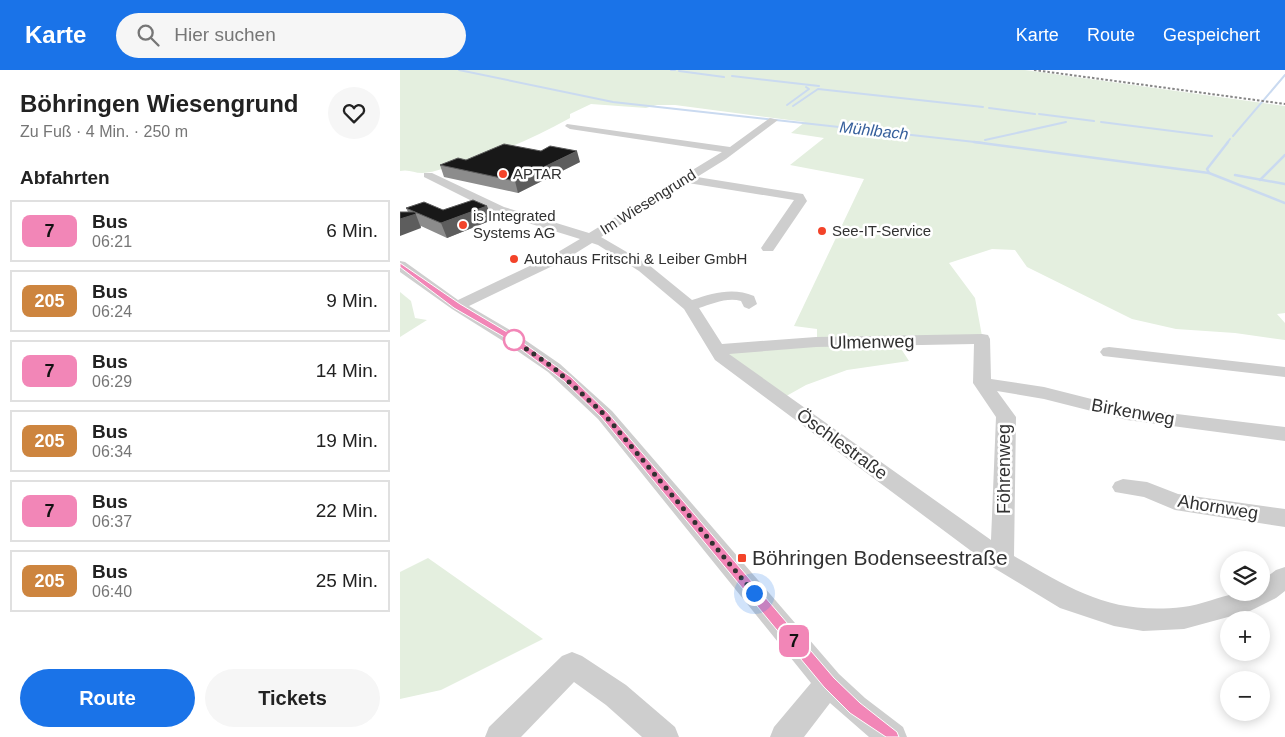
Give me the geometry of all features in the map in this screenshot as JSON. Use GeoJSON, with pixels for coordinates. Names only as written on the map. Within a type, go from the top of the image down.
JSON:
{"type":"FeatureCollection","features":[{"type":"Feature","properties":{"kind":"street","name":"Im Wiesengrund"},"geometry":{"type":"LineString","coordinates":[[457,306],[558,258],[686,179],[772,121]]}},
{"type":"Feature","properties":{"kind":"street","name":"Im Wiesengrund"},"geometry":{"type":"LineString","coordinates":[[570,126],[731,150]]}},
{"type":"Feature","properties":{"kind":"street","name":"Öschlestraße"},"geometry":{"type":"LineString","coordinates":[[428,175],[461,193],[500,210],[603,242],[644,268],[690,306],[722,356],[1002,561],[1069,600],[1114,615],[1143,620],[1184,618],[1241,603],[1267,592],[1285,577]]}},
{"type":"Feature","properties":{"kind":"street"},"geometry":{"type":"LineString","coordinates":[[686,179],[799,197],[801,201],[768,248]]}},
{"type":"Feature","properties":{"kind":"street"},"geometry":{"type":"LineString","coordinates":[[400,265],[457,306],[509,337],[554,368],[605,415],[829,682],[855,708],[892,737]]}},
{"type":"Feature","properties":{"kind":"street"},"geometry":{"type":"LineString","coordinates":[[690,306],[732,295],[746,297],[749,299],[749,304]]}},
{"type":"Feature","properties":{"kind":"street","name":"Ulmenweg"},"geometry":{"type":"LineString","coordinates":[[718,350],[809,343],[982,339],[982,383]]}},
{"type":"Feature","properties":{"kind":"street"},"geometry":{"type":"LineString","coordinates":[[1110,352],[1285,372]]}},
{"type":"Feature","properties":{"kind":"street","name":"Birkenweg"},"geometry":{"type":"LineString","coordinates":[[982,383],[1044,393],[1128,414],[1285,434]]}},
{"type":"Feature","properties":{"kind":"street","name":"Föhrenweg"},"geometry":{"type":"LineString","coordinates":[[982,383],[1006,417],[1002,561]]}},
{"type":"Feature","properties":{"kind":"street","name":"Ahornweg"},"geometry":{"type":"LineString","coordinates":[[1123,487],[1147,490],[1175,502],[1285,518]]}},
{"type":"Feature","properties":{"kind":"street"},"geometry":{"type":"LineString","coordinates":[[500,737],[572,665],[616,695],[664,737]]}},
{"type":"Feature","properties":{"kind":"street"},"geometry":{"type":"LineString","coordinates":[[785,737],[829,682]]}},
{"type":"Feature","properties":{"kind":"green space"},"geometry":{"type":"Polygon","coordinates":[[[400,70],[1025,70],[1285,106],[1285,313],[1277,314],[1285,323],[1285,340],[1235,333],[1176,329],[1132,319],[1027,267],[1015,250],[992,249],[949,263],[975,298],[982,336],[817,341],[817,329],[794,326],[864,179],[790,165],[824,138],[791,133],[805,122],[675,105],[657,105],[646,108],[591,104],[570,114],[570,118],[526,140],[465,163],[422,173],[406,170],[400,171],[400,70]]]}},
{"type":"Feature","properties":{"kind":"green space"},"geometry":{"type":"Polygon","coordinates":[[[400,292],[411,301],[415,318],[427,320],[400,337],[400,292]]]}},
{"type":"Feature","properties":{"kind":"green space"},"geometry":{"type":"Polygon","coordinates":[[[809,343],[842,347],[898,344],[909,361],[847,370],[806,385],[781,399],[721,356],[744,346],[809,343]]]}},
{"type":"Feature","properties":{"kind":"green space"},"geometry":{"type":"Polygon","coordinates":[[[428,558],[543,639],[441,690],[400,699],[400,572],[428,558]]]}},
{"type":"Feature","properties":{"kind":"building"},"geometry":{"type":"Polygon","coordinates":[[[504,144],[541,151],[550,146],[577,151],[515,181],[440,165],[458,158],[466,160],[504,144]]]}},
{"type":"Feature","properties":{"kind":"building"},"geometry":{"type":"Polygon","coordinates":[[[473,200],[487,206],[441,223],[406,208],[424,202],[443,210],[473,200]]]}},
{"type":"Feature","properties":{"kind":"building"},"geometry":{"type":"Polygon","coordinates":[[[400,212],[415,212],[416,214],[400,219],[400,212]]]}},
{"type":"Feature","properties":{"kind":"waterway","name":"Mühlbach"},"geometry":{"type":"LineString","coordinates":[[459,70],[613,102],[984,143]]}},
{"type":"Feature","properties":{"kind":"waterway"},"geometry":{"type":"LineString","coordinates":[[679,71],[724,77]]}},
{"type":"Feature","properties":{"kind":"waterway"},"geometry":{"type":"LineString","coordinates":[[1233,136],[1285,75]]}},
{"type":"Feature","properties":{"kind":"waterway"},"geometry":{"type":"LineString","coordinates":[[732,76],[819,86]]}},
{"type":"Feature","properties":{"kind":"waterway"},"geometry":{"type":"LineString","coordinates":[[787,105],[809,89],[806,87]]}},
{"type":"Feature","properties":{"kind":"waterway"},"geometry":{"type":"LineString","coordinates":[[793,106],[818,89],[983,107]]}},
{"type":"Feature","properties":{"kind":"waterway"},"geometry":{"type":"LineString","coordinates":[[989,108],[1035,114]]}},
{"type":"Feature","properties":{"kind":"waterway"},"geometry":{"type":"LineString","coordinates":[[1039,114],[1094,121]]}},
{"type":"Feature","properties":{"kind":"waterway"},"geometry":{"type":"LineString","coordinates":[[985,140],[1066,122]]}},
{"type":"Feature","properties":{"kind":"waterway"},"geometry":{"type":"LineString","coordinates":[[1101,122],[1212,136]]}},
{"type":"Feature","properties":{"kind":"waterway"},"geometry":{"type":"LineString","coordinates":[[1227,143],[1230,139]]}},
{"type":"Feature","properties":{"kind":"waterway","name":"Mühlbach"},"geometry":{"type":"LineString","coordinates":[[974,142],[1209,173]]}},
{"type":"Feature","properties":{"kind":"waterway"},"geometry":{"type":"LineString","coordinates":[[1209,173],[1207,169],[1228,142]]}},
{"type":"Feature","properties":{"kind":"waterway"},"geometry":{"type":"LineString","coordinates":[[1260,180],[1285,155]]}},
{"type":"Feature","properties":{"kind":"waterway","name":"Mühlbach"},"geometry":{"type":"LineString","coordinates":[[1209,173],[1285,203]]}},
{"type":"Feature","properties":{"kind":"waterway"},"geometry":{"type":"LineString","coordinates":[[1235,175],[1260,180]]}},
{"type":"Feature","properties":{"kind":"waterway"},"geometry":{"type":"LineString","coordinates":[[1260,180],[1285,184]]}},
{"type":"Feature","properties":{"kind":"railway"},"geometry":{"type":"LineString","coordinates":[[1034,70],[1285,104]]}},
{"type":"Feature","properties":{"kind":"bus line","name":"7"},"geometry":{"type":"LineString","coordinates":[[400,265],[457,306],[509,337],[568,379],[605,415],[639,454],[728,564],[829,682],[855,708],[891,737]]}},
{"type":"Feature","properties":{"kind":"place","name":"APTAR"},"geometry":{"type":"Point","coordinates":[503,174]}},
{"type":"Feature","properties":{"kind":"place","name":"is Integrated Systems AG"},"geometry":{"type":"Point","coordinates":[463,225]}},
{"type":"Feature","properties":{"kind":"place","name":"See-IT-Service"},"geometry":{"type":"Point","coordinates":[822,231]}},
{"type":"Feature","properties":{"kind":"place","name":"Autohaus Fritschi & Leiber GmbH"},"geometry":{"type":"Point","coordinates":[514,259]}},
{"type":"Feature","properties":{"kind":"place","name":"Böhringen Bodenseestraße"},"geometry":{"type":"Point","coordinates":[742,558]}},
{"type":"Feature","properties":{"kind":"route"},"geometry":{"type":"LineString","coordinates":[[514,340],[509,337],[568,379],[605,415],[754,593]]}}]}
